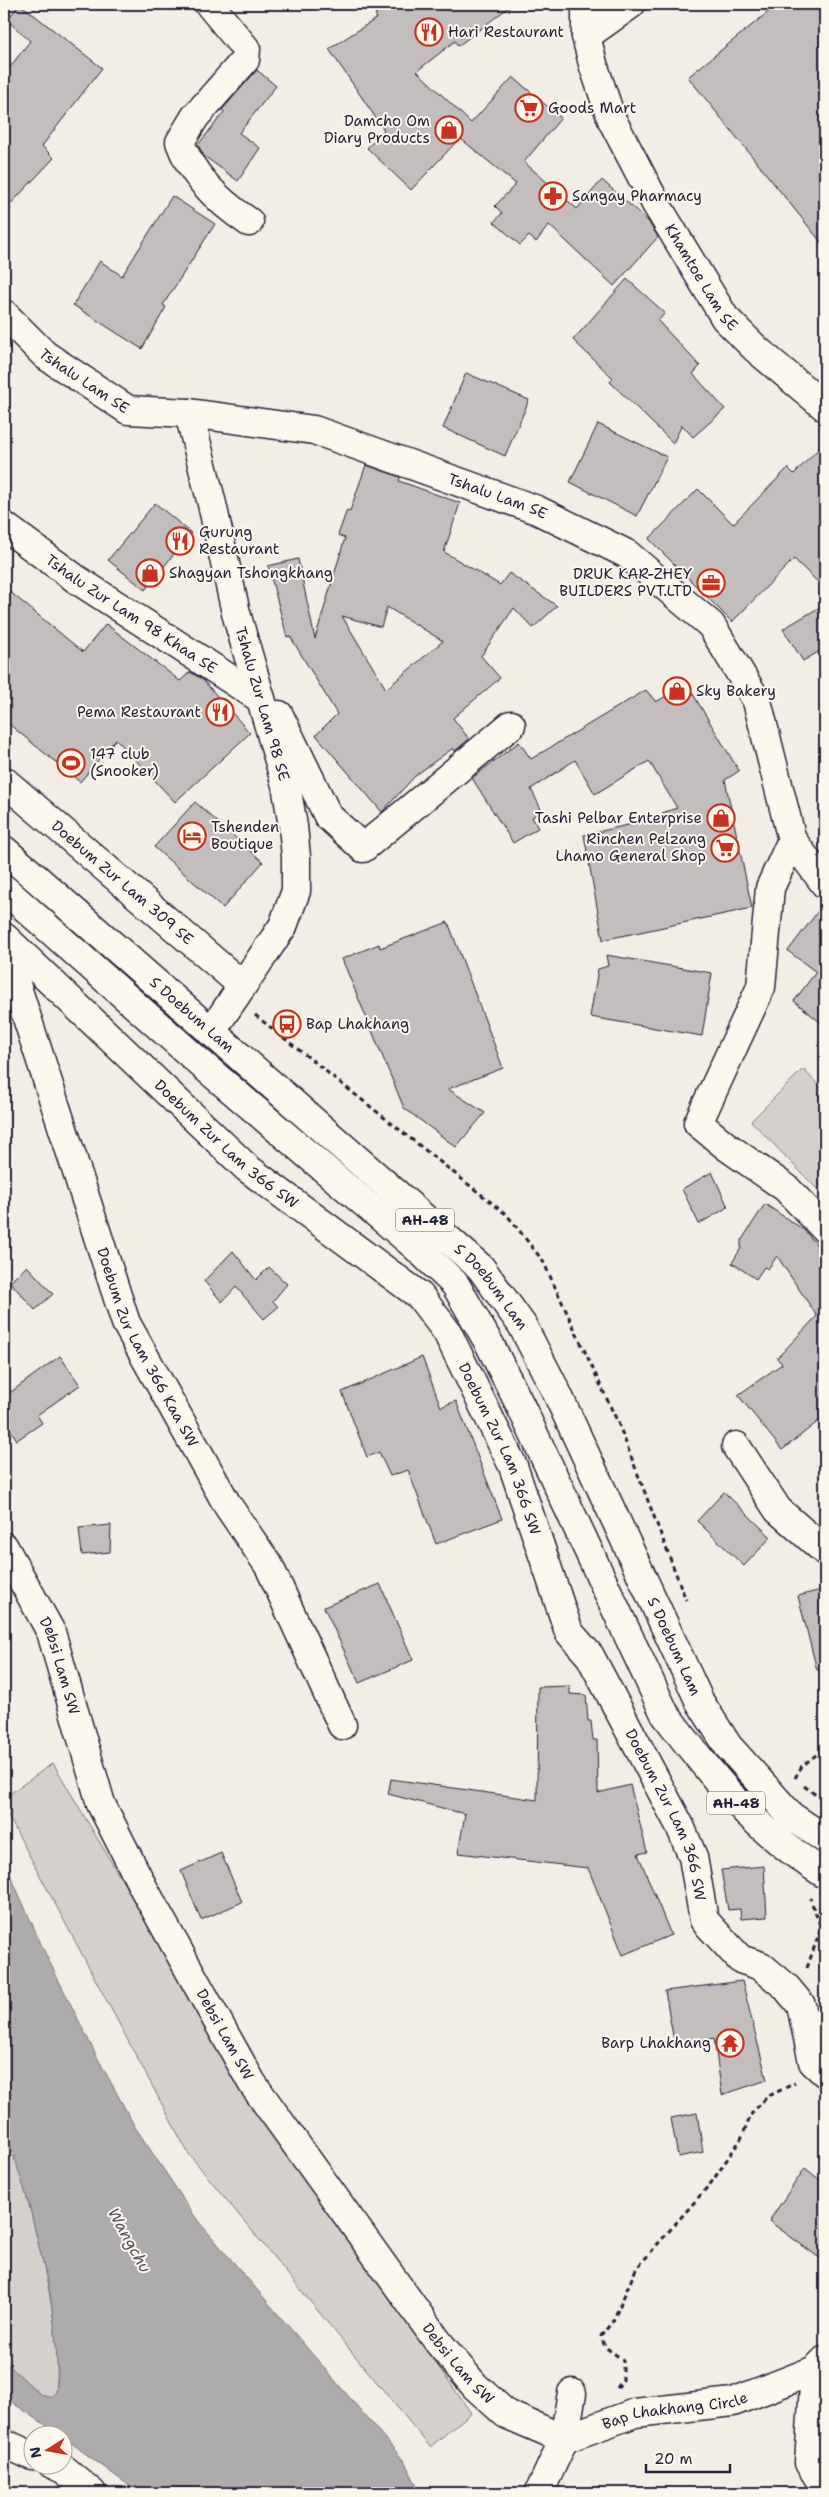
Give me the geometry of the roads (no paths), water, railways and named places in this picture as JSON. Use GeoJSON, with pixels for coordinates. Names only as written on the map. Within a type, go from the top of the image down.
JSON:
{"type":"FeatureCollection","features":[{"type":"Feature","properties":{"kind":"main road"},"geometry":{"type":"LineString","coordinates":[[209,4],[246,49],[245,60],[200,111],[180,142],[192,170],[228,208],[249,222]]}},
{"type":"Feature","properties":{"kind":"main road","name":"Khamtoe Lam SE"},"geometry":{"type":"LineString","coordinates":[[586,4],[586,36],[593,64],[612,120],[656,204],[725,318],[756,349],[825,407]]}},
{"type":"Feature","properties":{"kind":"main road"},"geometry":{"type":"LineString","coordinates":[[586,36],[632,4]]}},
{"type":"Feature","properties":{"kind":"main road","name":"Tshalu Lam SE"},"geometry":{"type":"LineString","coordinates":[[4,314],[45,356],[128,410],[189,413],[314,430],[537,510],[627,554],[669,587],[711,625],[757,700],[792,840],[825,884]]}},
{"type":"Feature","properties":{"kind":"main road","name":"Tshalu Zur Lam 98 SE"},"geometry":{"type":"LineString","coordinates":[[189,413],[248,654],[286,785],[293,826],[296,891],[283,926],[211,1032]]}},
{"type":"Feature","properties":{"kind":"main road","name":"Tshalu Zur Lam 98 Khaa SE"},"geometry":{"type":"LineString","coordinates":[[4,526],[76,579],[260,699]]}},
{"type":"Feature","properties":{"kind":"main road"},"geometry":{"type":"LineString","coordinates":[[248,654],[328,816],[363,848],[510,725]]}},
{"type":"Feature","properties":{"kind":"main road","name":"Doebum Zur Lam 309 SE"},"geometry":{"type":"LineString","coordinates":[[4,781],[242,985]]}},
{"type":"Feature","properties":{"kind":"main road"},"geometry":{"type":"LineString","coordinates":[[792,840],[770,888],[761,987],[698,1123],[726,1146],[786,1188],[825,1229]]}},
{"type":"Feature","properties":{"kind":"main road","name":"S Doebum Lam"},"geometry":{"type":"LineString","coordinates":[[4,850],[481,1268],[522,1325],[556,1391],[700,1702],[728,1746],[790,1816],[825,1839]]}},
{"type":"Feature","properties":{"kind":"main road","name":"S Doebum Lam"},"geometry":{"type":"LineString","coordinates":[[4,889],[206,1068],[414,1246],[455,1284],[490,1345],[665,1714],[704,1766],[743,1811],[817,1884]]}},
{"type":"Feature","properties":{"kind":"main road","name":"Doebum Zur Lam 366 SW"},"geometry":{"type":"LineString","coordinates":[[4,937],[246,1168],[420,1296],[447,1332],[513,1466],[569,1632],[590,1656],[680,1826],[693,1857],[704,1920],[740,1959],[761,1966],[786,1986],[801,2005],[819,2068]]}},
{"type":"Feature","properties":{"kind":"main road","name":"Doebum Zur Lam 366 Kaa SW"},"geometry":{"type":"LineString","coordinates":[[4,947],[126,1324],[228,1506],[269,1566],[342,1725]]}},
{"type":"Feature","properties":{"kind":"main road"},"geometry":{"type":"LineString","coordinates":[[736,1446],[778,1510],[825,1552]]}},
{"type":"Feature","properties":{"kind":"main road","name":"Debsi Lam SW"},"geometry":{"type":"LineString","coordinates":[[4,1547],[51,1632],[102,1804],[144,1888],[252,2083],[439,2343],[475,2386],[506,2414],[564,2439]]}},
{"type":"Feature","properties":{"kind":"main road"},"geometry":{"type":"LineString","coordinates":[[820,2365],[809,2464],[823,2485]]}},
{"type":"Feature","properties":{"kind":"main road","name":"Bap Lhakhang Circle"},"geometry":{"type":"LineString","coordinates":[[564,2439],[635,2413],[733,2402],[820,2365]]}},
{"type":"Feature","properties":{"kind":"main road"},"geometry":{"type":"LineString","coordinates":[[539,2493],[564,2439],[572,2393]]}},
{"type":"Feature","properties":{"kind":"main road"},"geometry":{"type":"LineString","coordinates":[[4,2443],[22,2451]]}},
{"type":"Feature","properties":{"kind":"main road"},"geometry":{"type":"LineString","coordinates":[[70,2474],[92,2493]]}},
{"type":"Feature","properties":{"kind":"water","name":"Wangchu"},"geometry":{"type":"Polygon","coordinates":[[[4,1861],[46,1955],[96,2055],[135,2127],[198,2221],[404,2461],[421,2493],[139,2493],[72,2444],[72,2424],[44,2424],[4,2397],[4,2361],[42,2396],[51,2397],[56,2392],[58,2375],[50,2293],[29,2204],[4,2125],[4,1861]]]}},
{"type":"Feature","properties":{"kind":"place","name":"Hari Restaurant"},"geometry":{"type":"Point","coordinates":[429,32]}},
{"type":"Feature","properties":{"kind":"place","name":"Goods Mart"},"geometry":{"type":"Point","coordinates":[529,108]}},
{"type":"Feature","properties":{"kind":"place","name":"Damcho Om Diary Products"},"geometry":{"type":"Point","coordinates":[449,130]}},
{"type":"Feature","properties":{"kind":"place","name":"Sangay Pharmacy"},"geometry":{"type":"Point","coordinates":[553,196]}},
{"type":"Feature","properties":{"kind":"place","name":"Gurung Restaurant"},"geometry":{"type":"Point","coordinates":[180,541]}},
{"type":"Feature","properties":{"kind":"place","name":"Shagyan Tshongkhang"},"geometry":{"type":"Point","coordinates":[150,573]}},
{"type":"Feature","properties":{"kind":"place","name":"DRUK KAR-ZHEY BUILDERS PVT.LTD"},"geometry":{"type":"Point","coordinates":[711,583]}},
{"type":"Feature","properties":{"kind":"place","name":"Sky Bakery"},"geometry":{"type":"Point","coordinates":[677,691]}},
{"type":"Feature","properties":{"kind":"place","name":"Pema Restaurant"},"geometry":{"type":"Point","coordinates":[220,712]}},
{"type":"Feature","properties":{"kind":"place","name":"147 club (Snooker)"},"geometry":{"type":"Point","coordinates":[71,763]}},
{"type":"Feature","properties":{"kind":"place","name":"Tashi Pelbar Enterprise"},"geometry":{"type":"Point","coordinates":[721,818]}},
{"type":"Feature","properties":{"kind":"place","name":"Tshenden Boutique"},"geometry":{"type":"Point","coordinates":[192,836]}},
{"type":"Feature","properties":{"kind":"place","name":"Rinchen Pelzang Lhamo General Shop"},"geometry":{"type":"Point","coordinates":[725,848]}},
{"type":"Feature","properties":{"kind":"place","name":"Bap Lhakhang"},"geometry":{"type":"Point","coordinates":[287,1024]}},
{"type":"Feature","properties":{"kind":"place","name":"Barp Lhakhang"},"geometry":{"type":"Point","coordinates":[730,2043]}}]}
